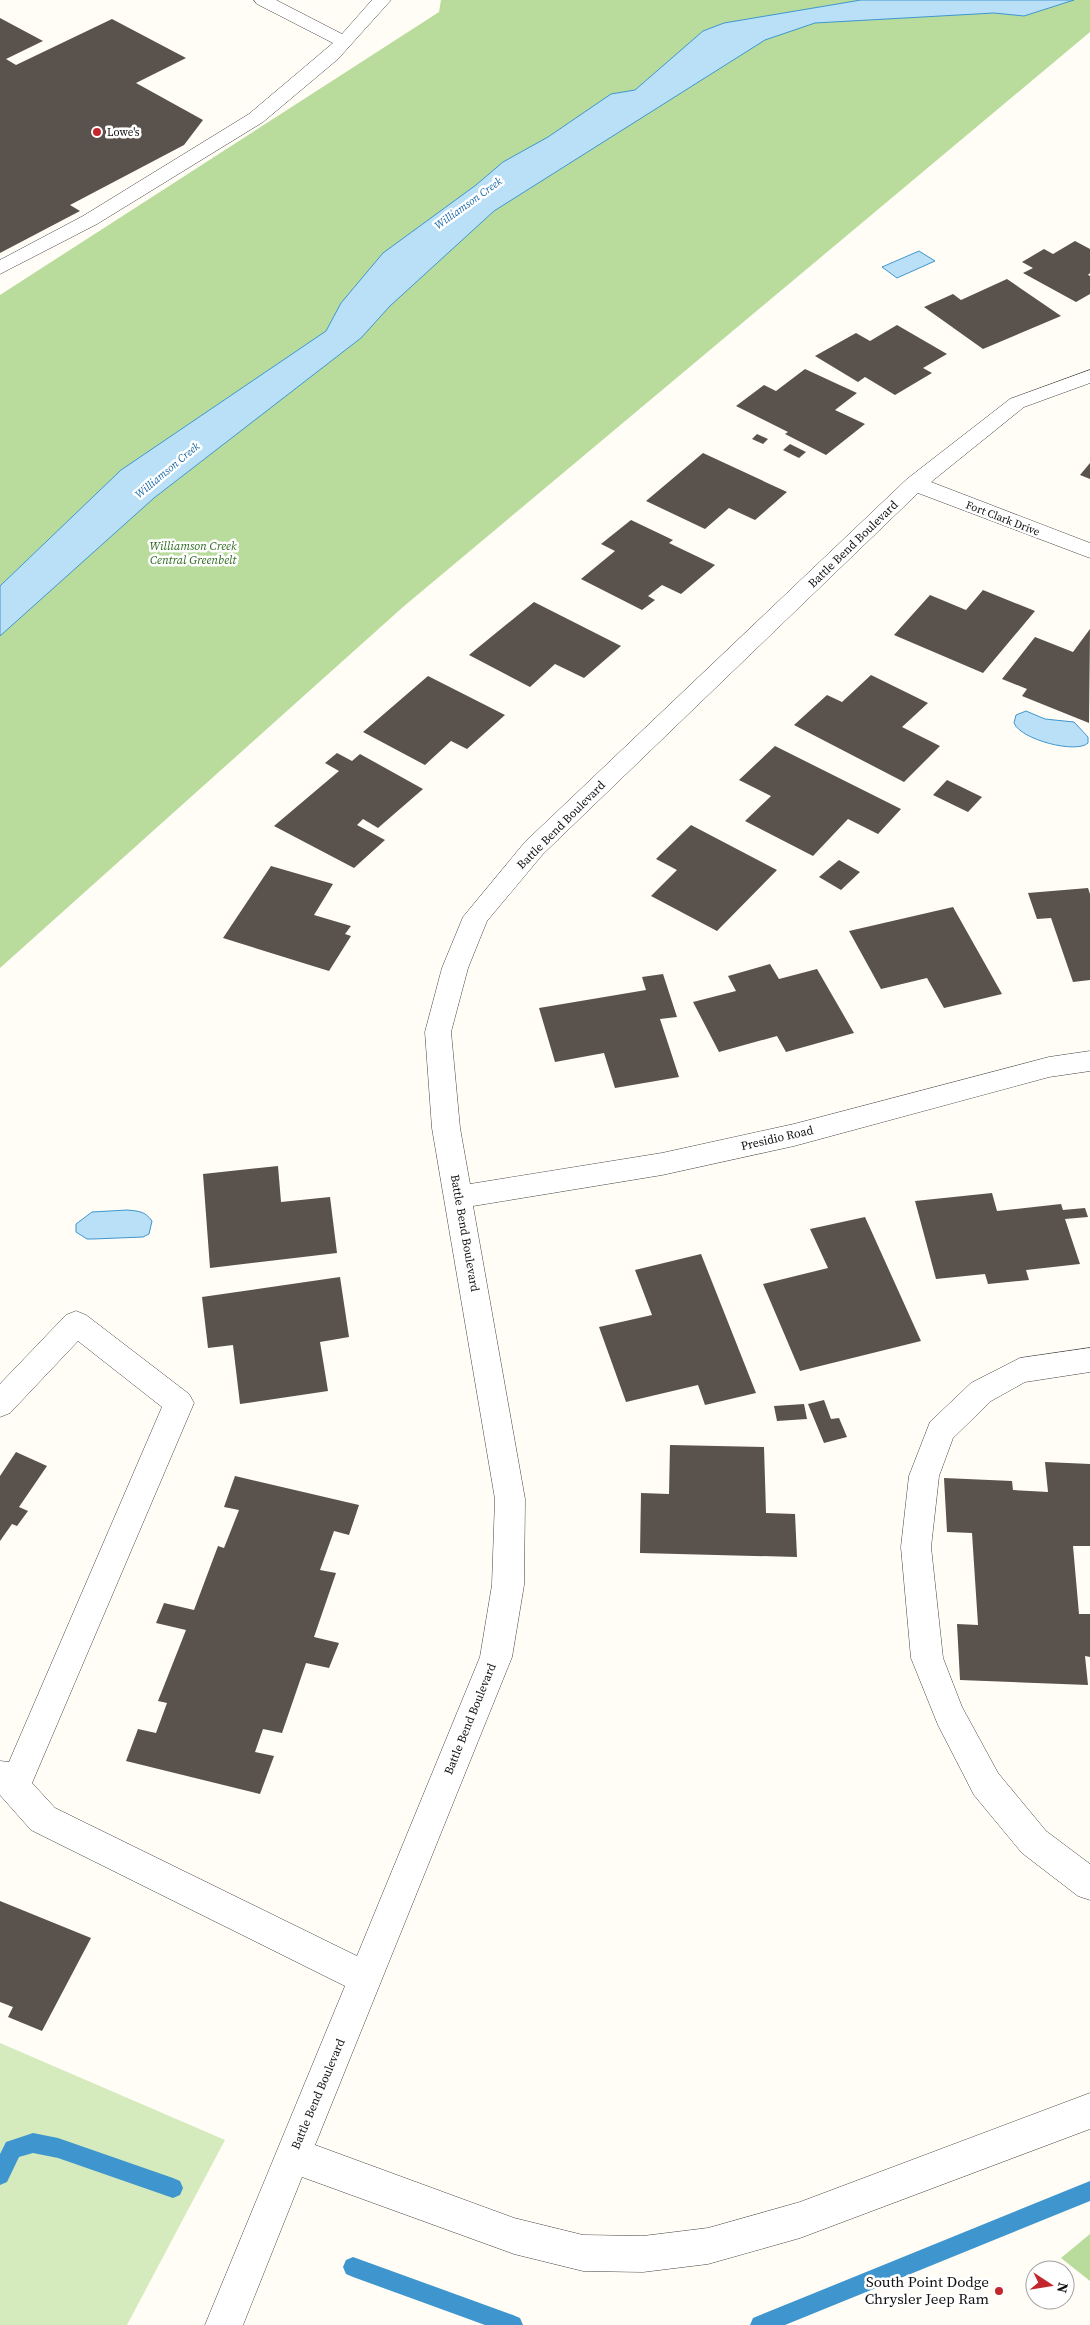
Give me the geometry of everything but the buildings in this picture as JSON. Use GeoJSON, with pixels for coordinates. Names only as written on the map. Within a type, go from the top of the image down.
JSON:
{"type":"FeatureCollection","features":[{"type":"Feature","properties":{"kind":"street"},"geometry":{"type":"LineString","coordinates":[[263,0],[344,42]]}},
{"type":"Feature","properties":{"kind":"street"},"geometry":{"type":"LineString","coordinates":[[0,268],[90,220],[256,118],[332,55],[382,0]]}},
{"type":"Feature","properties":{"kind":"street","name":"Battle Bend Boulevard"},"geometry":{"type":"LineString","coordinates":[[224,2325],[496,1656],[508,1584],[510,1499],[446,1128],[438,1032],[456,968],[476,917],[534,848],[915,484],[1017,403],[1090,376]]}},
{"type":"Feature","properties":{"kind":"street","name":"Fort Clark Drive"},"geometry":{"type":"LineString","coordinates":[[915,484],[1090,551]]}},
{"type":"Feature","properties":{"kind":"street","name":"Presidio Road"},"geometry":{"type":"LineString","coordinates":[[459,1197],[662,1164],[794,1135],[1049,1067],[1090,1061]]}},
{"type":"Feature","properties":{"kind":"street"},"geometry":{"type":"LineString","coordinates":[[0,1404],[76,1323],[180,1403],[7,1779],[43,1819],[364,1978]]}},
{"type":"Feature","properties":{"kind":"street"},"geometry":{"type":"LineString","coordinates":[[1090,1360],[1020,1370],[981,1392],[941,1431],[924,1476],[916,1547],[927,1658],[949,1714],[986,1784],[1034,1842],[1090,1884]]}},
{"type":"Feature","properties":{"kind":"street"},"geometry":{"type":"LineString","coordinates":[[292,2155],[514,2236],[583,2254],[643,2254],[708,2246],[800,2220],[1090,2111]]}},
{"type":"Feature","properties":{"kind":"green space","name":"Williamson Creek Central Greenbelt"},"geometry":{"type":"Polygon","coordinates":[[[441,0],[1090,0],[1090,32],[403,607],[0,968],[0,295],[439,12],[441,0]]]}},
{"type":"Feature","properties":{"kind":"green space"},"geometry":{"type":"Polygon","coordinates":[[[0,2043],[225,2140],[127,2325],[0,2325],[0,2043]]]}},
{"type":"Feature","properties":{"kind":"green space"},"geometry":{"type":"Polygon","coordinates":[[[1090,2234],[1090,2281],[1075,2269],[1075,2260],[1064,2260],[1061,2258],[1090,2234]]]}},
{"type":"Feature","properties":{"kind":"water","name":"Williamson Creek"},"geometry":{"type":"Polygon","coordinates":[[[861,0],[1074,0],[1024,16],[994,13],[815,23],[765,40],[494,211],[390,306],[361,338],[154,498],[0,636],[0,586],[121,470],[326,331],[341,303],[383,253],[476,185],[503,162],[548,137],[611,94],[635,90],[703,31],[724,23],[861,0]]]}},
{"type":"Feature","properties":{"kind":"water"},"geometry":{"type":"Polygon","coordinates":[[[919,251],[935,261],[897,278],[882,267],[919,251]]]}},
{"type":"Feature","properties":{"kind":"water"},"geometry":{"type":"Polygon","coordinates":[[[1026,711],[1045,719],[1074,722],[1088,737],[1088,743],[1082,746],[1062,746],[1050,744],[1027,735],[1014,723],[1016,715],[1026,711]]]}},
{"type":"Feature","properties":{"kind":"water"},"geometry":{"type":"Polygon","coordinates":[[[127,1210],[147,1215],[152,1221],[149,1234],[143,1237],[87,1239],[76,1232],[76,1224],[92,1212],[127,1210]]]}},
{"type":"Feature","properties":{"kind":"waterway"},"geometry":{"type":"LineString","coordinates":[[0,2175],[13,2149],[33,2143],[58,2148],[173,2188]]}},
{"type":"Feature","properties":{"kind":"waterway"},"geometry":{"type":"LineString","coordinates":[[760,2325],[1090,2191]]}},
{"type":"Feature","properties":{"kind":"waterway"},"geometry":{"type":"LineString","coordinates":[[353,2267],[513,2325]]}},
{"type":"Feature","properties":{"kind":"place","name":"Lowe's"},"geometry":{"type":"Point","coordinates":[97,132]}},
{"type":"Feature","properties":{"kind":"place","name":"South Point Dodge Chrysler Jeep Ram"},"geometry":{"type":"Point","coordinates":[999,2291]}}]}
